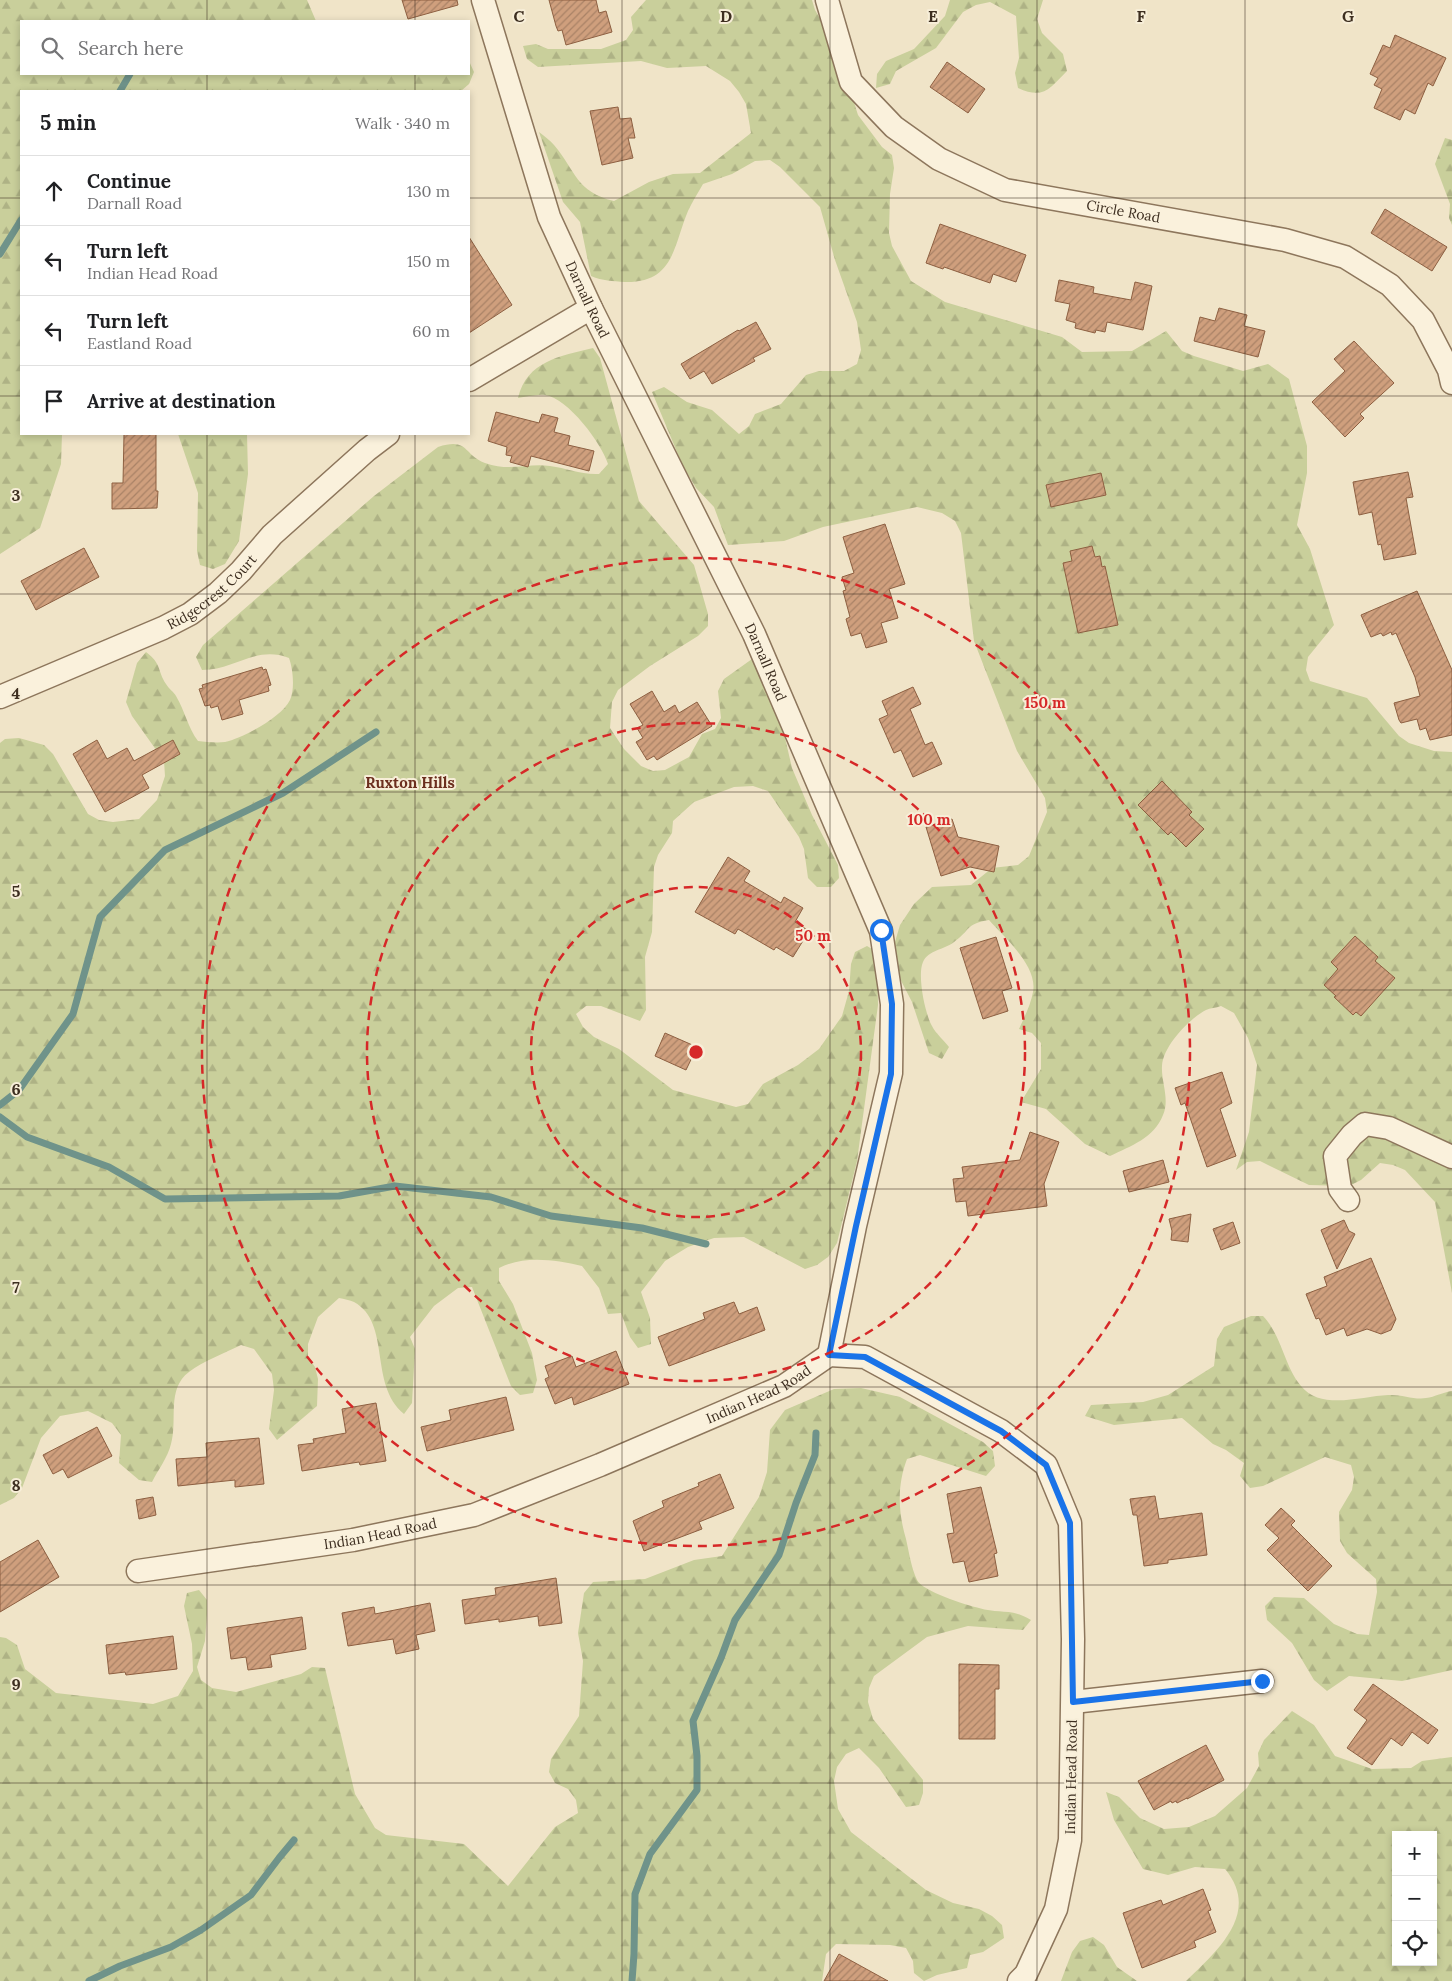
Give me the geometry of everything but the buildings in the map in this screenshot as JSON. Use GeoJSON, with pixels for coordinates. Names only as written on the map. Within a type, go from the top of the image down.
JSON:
{"type":"FeatureCollection","features":[{"type":"Feature","properties":{"kind":"street","name":"Darnall Road"},"geometry":{"type":"LineString","coordinates":[[484,0],[549,217],[591,308],[754,634],[881,930],[892,1004],[891,1074],[829,1355]]}},
{"type":"Feature","properties":{"kind":"street","name":"Circle Road"},"geometry":{"type":"LineString","coordinates":[[827,0],[851,82],[894,127],[939,158],[1005,190],[1286,240],[1345,257],[1390,285],[1423,320],[1449,370],[1452,383]]}},
{"type":"Feature","properties":{"kind":"street"},"geometry":{"type":"LineString","coordinates":[[470,379],[591,308]]}},
{"type":"Feature","properties":{"kind":"street","name":"Ridgecrest Court"},"geometry":{"type":"LineString","coordinates":[[0,697],[136,640],[190,614],[218,593],[241,571],[272,535],[367,450],[387,435]]}},
{"type":"Feature","properties":{"kind":"street"},"geometry":{"type":"LineString","coordinates":[[1348,1200],[1340,1189],[1335,1156],[1352,1134],[1365,1124],[1389,1128],[1452,1157]]}},
{"type":"Feature","properties":{"kind":"street","name":"Indian Head Road"},"geometry":{"type":"LineString","coordinates":[[138,1571],[353,1540],[474,1515],[600,1465],[784,1386],[829,1355],[865,1357],[1001,1431],[1046,1465],[1070,1523],[1073,1702],[1070,1840],[1056,1910],[1026,1974],[1019,1981]]}},
{"type":"Feature","properties":{"kind":"street"},"geometry":{"type":"LineString","coordinates":[[1073,1702],[1262,1681]]}},
{"type":"Feature","properties":{"kind":"green space"},"geometry":{"type":"Polygon","coordinates":[[[0,0],[307,0],[316,20],[20,20],[20,75],[470,75],[470,63],[474,72],[469,84],[462,90],[20,90],[20,435],[62,435],[61,464],[40,528],[0,554],[0,0]]]}},
{"type":"Feature","properties":{"kind":"green space"},"geometry":{"type":"Polygon","coordinates":[[[646,0],[812,0],[815,10],[836,46],[858,115],[882,147],[892,155],[894,168],[890,194],[889,233],[892,246],[911,281],[945,302],[1062,337],[1082,352],[1132,351],[1166,331],[1182,351],[1194,356],[1243,371],[1268,364],[1289,379],[1307,446],[1307,473],[1297,525],[1310,549],[1334,625],[1308,657],[1306,670],[1310,681],[1367,698],[1399,736],[1409,743],[1434,751],[1452,752],[1452,1293],[1435,1202],[1405,1170],[1393,1165],[1380,1163],[1361,1180],[1349,1186],[1309,1185],[1260,1161],[1247,1162],[1236,1170],[1249,1132],[1257,1065],[1248,1038],[1234,1013],[1221,1006],[1199,1014],[1185,1026],[1167,1050],[1162,1066],[1166,1103],[1163,1115],[1154,1130],[1126,1149],[1110,1156],[1085,1144],[1046,1109],[1021,1102],[1041,1069],[1041,1043],[1032,1033],[1019,1029],[1031,1001],[1033,982],[1030,972],[1019,953],[989,920],[976,923],[950,945],[932,953],[923,962],[921,985],[929,1020],[949,1047],[942,1059],[929,1053],[912,1002],[893,965],[892,952],[900,925],[914,904],[932,887],[971,885],[992,868],[1018,865],[1029,856],[1047,812],[1045,798],[1017,751],[974,641],[961,533],[955,521],[942,513],[917,507],[823,527],[784,541],[728,545],[714,507],[696,488],[682,464],[652,392],[664,387],[687,402],[712,410],[739,434],[749,426],[755,414],[781,404],[806,375],[819,371],[844,371],[857,364],[861,350],[857,322],[835,260],[820,207],[780,167],[770,160],[755,161],[732,174],[703,184],[688,211],[669,260],[663,269],[653,276],[641,281],[625,282],[604,280],[591,276],[580,222],[563,202],[539,132],[554,145],[584,186],[601,197],[614,201],[649,182],[673,174],[700,173],[751,133],[746,104],[739,92],[730,81],[706,66],[667,68],[641,61],[538,67],[527,59],[523,46],[536,44],[548,49],[601,49],[626,40],[633,30],[631,17],[646,0]]]}},
{"type":"Feature","properties":{"kind":"green space"},"geometry":{"type":"Polygon","coordinates":[[[950,0],[1043,0],[1037,19],[1042,33],[1063,54],[1067,71],[1046,90],[1034,93],[1018,88],[1015,73],[1019,58],[1016,16],[990,2],[976,5],[963,12],[936,48],[896,71],[890,84],[876,88],[877,74],[886,61],[914,49],[945,16],[950,0]]]}},
{"type":"Feature","properties":{"kind":"green space"},"geometry":{"type":"Polygon","coordinates":[[[1445,138],[1452,140],[1452,225],[1449,218],[1450,204],[1435,164],[1445,138]]]}},
{"type":"Feature","properties":{"kind":"green space"},"geometry":{"type":"Polygon","coordinates":[[[593,348],[600,358],[639,501],[694,565],[708,614],[708,626],[698,636],[650,666],[618,690],[612,702],[610,728],[624,749],[641,766],[653,771],[665,770],[689,757],[702,734],[715,729],[721,718],[718,691],[724,679],[759,654],[774,690],[792,768],[812,815],[838,865],[839,878],[831,887],[817,887],[808,878],[804,849],[799,837],[768,791],[753,786],[734,787],[694,802],[673,821],[672,833],[658,855],[654,867],[652,932],[645,957],[646,1010],[640,1021],[601,1006],[586,1006],[576,1014],[583,1027],[594,1037],[619,1049],[673,1090],[736,1107],[748,1104],[763,1084],[798,1065],[819,1049],[842,1016],[849,991],[851,964],[855,952],[867,946],[877,952],[878,1005],[857,1161],[837,1243],[828,1257],[817,1265],[805,1269],[744,1237],[714,1238],[688,1247],[665,1261],[641,1292],[650,1318],[651,1344],[638,1348],[630,1337],[621,1313],[608,1314],[599,1288],[582,1266],[540,1260],[519,1261],[509,1264],[499,1268],[499,1281],[513,1304],[532,1353],[537,1380],[533,1393],[520,1395],[511,1386],[472,1287],[458,1288],[434,1306],[410,1337],[415,1349],[412,1403],[404,1414],[393,1401],[386,1387],[373,1324],[366,1312],[354,1302],[339,1298],[318,1317],[308,1344],[308,1357],[315,1367],[318,1379],[317,1406],[277,1440],[269,1429],[274,1390],[272,1374],[254,1349],[241,1345],[201,1364],[182,1379],[177,1387],[175,1396],[173,1435],[170,1449],[152,1482],[139,1480],[119,1463],[121,1435],[112,1423],[88,1411],[60,1416],[41,1438],[22,1488],[14,1498],[0,1505],[0,743],[5,739],[19,738],[44,745],[53,754],[88,814],[99,820],[113,822],[139,819],[157,800],[165,776],[164,761],[132,716],[126,702],[137,663],[146,652],[155,660],[163,679],[176,696],[198,741],[225,742],[233,740],[271,720],[286,707],[292,695],[293,679],[289,658],[266,654],[214,669],[202,670],[196,657],[203,645],[374,496],[438,447],[448,444],[461,446],[478,460],[494,466],[542,465],[599,474],[608,464],[605,455],[583,423],[564,404],[545,395],[518,398],[522,386],[529,376],[546,362],[593,348]]]}},
{"type":"Feature","properties":{"kind":"green space"},"geometry":{"type":"Polygon","coordinates":[[[178,435],[247,435],[248,474],[239,541],[225,564],[213,569],[200,565],[197,551],[198,493],[178,435]]]}},
{"type":"Feature","properties":{"kind":"green space"},"geometry":{"type":"Polygon","coordinates":[[[1251,1316],[1263,1316],[1275,1333],[1295,1378],[1309,1394],[1319,1398],[1342,1400],[1393,1395],[1421,1398],[1452,1391],[1452,1670],[1402,1681],[1349,1676],[1327,1691],[1314,1680],[1292,1643],[1267,1620],[1265,1606],[1274,1597],[1304,1598],[1334,1624],[1357,1634],[1369,1635],[1377,1592],[1376,1579],[1347,1553],[1340,1541],[1339,1512],[1352,1490],[1354,1477],[1351,1465],[1325,1457],[1263,1486],[1250,1488],[1240,1476],[1244,1463],[1226,1450],[1213,1444],[1182,1418],[1114,1425],[1085,1416],[1091,1405],[1143,1402],[1168,1395],[1214,1366],[1217,1339],[1224,1327],[1251,1316]]]}},
{"type":"Feature","properties":{"kind":"green space"},"geometry":{"type":"Polygon","coordinates":[[[861,1388],[900,1397],[983,1442],[993,1451],[995,1466],[986,1476],[920,1455],[907,1459],[900,1489],[903,1529],[917,1580],[927,1589],[965,1604],[986,1610],[1018,1614],[1031,1620],[1023,1630],[968,1626],[927,1637],[874,1676],[869,1688],[868,1702],[873,1719],[923,1780],[923,1793],[919,1805],[906,1807],[879,1768],[859,1748],[846,1754],[837,1767],[834,1781],[838,1809],[851,1832],[926,1890],[953,1903],[979,1909],[992,1916],[1002,1925],[1004,1938],[983,1952],[970,1955],[967,1968],[937,1975],[924,1981],[914,1973],[913,1961],[906,1948],[890,1945],[836,1944],[826,1954],[822,1981],[0,1981],[0,1637],[6,1638],[17,1645],[25,1669],[56,1693],[153,1704],[178,1696],[193,1671],[192,1644],[184,1606],[187,1593],[199,1590],[207,1600],[205,1641],[197,1667],[201,1680],[212,1688],[236,1692],[301,1674],[312,1667],[325,1668],[355,1794],[375,1828],[386,1835],[464,1844],[508,1886],[555,1827],[578,1813],[576,1800],[568,1789],[555,1783],[549,1772],[551,1759],[579,1716],[583,1661],[578,1633],[584,1593],[593,1582],[645,1579],[694,1560],[722,1556],[759,1497],[767,1472],[770,1430],[785,1410],[834,1389],[861,1388]]]}},
{"type":"Feature","properties":{"kind":"green space"},"geometry":{"type":"Polygon","coordinates":[[[1292,1711],[1314,1725],[1335,1756],[1372,1769],[1411,1768],[1422,1761],[1452,1757],[1452,1981],[1186,1981],[1210,1957],[1231,1931],[1237,1916],[1239,1901],[1235,1885],[1225,1869],[1195,1867],[1168,1875],[1143,1869],[1114,1820],[1106,1792],[1119,1797],[1140,1818],[1164,1829],[1189,1827],[1215,1816],[1247,1788],[1259,1766],[1258,1753],[1264,1740],[1292,1711]]]}},
{"type":"Feature","properties":{"kind":"green space"},"geometry":{"type":"Polygon","coordinates":[[[1093,1937],[1104,1945],[1117,1967],[1137,1981],[1061,1981],[1072,1952],[1080,1941],[1093,1937]]]}},
{"type":"Feature","properties":{"kind":"waterway"},"geometry":{"type":"LineString","coordinates":[[121,90],[129,75]]}},
{"type":"Feature","properties":{"kind":"waterway"},"geometry":{"type":"LineString","coordinates":[[0,254],[20,222]]}},
{"type":"Feature","properties":{"kind":"waterway"},"geometry":{"type":"LineString","coordinates":[[0,1105],[19,1090],[73,1014],[100,917],[165,850],[283,793],[376,732]]}},
{"type":"Feature","properties":{"kind":"waterway"},"geometry":{"type":"LineString","coordinates":[[0,1117],[27,1137],[109,1167],[165,1199],[339,1196],[395,1186],[491,1197],[551,1216],[642,1228],[706,1244]]}},
{"type":"Feature","properties":{"kind":"waterway"},"geometry":{"type":"LineString","coordinates":[[632,1981],[635,1894],[650,1854],[697,1790],[697,1756],[693,1721],[721,1658],[735,1620],[779,1555],[796,1503],[815,1455],[816,1433]]}},
{"type":"Feature","properties":{"kind":"waterway"},"geometry":{"type":"LineString","coordinates":[[89,1981],[120,1966],[171,1947],[201,1930],[251,1895],[294,1840]]}},
{"type":"Feature","properties":{"kind":"district","name":"Ruxton Hills"},"geometry":{"type":"Point","coordinates":[410,783]}},
{"type":"Feature","properties":{"kind":"route"},"geometry":{"type":"LineString","coordinates":[[881,930],[892,1004],[891,1074],[829,1355],[865,1357],[1001,1431],[1046,1465],[1070,1523],[1073,1702],[1262,1681]]}}]}
